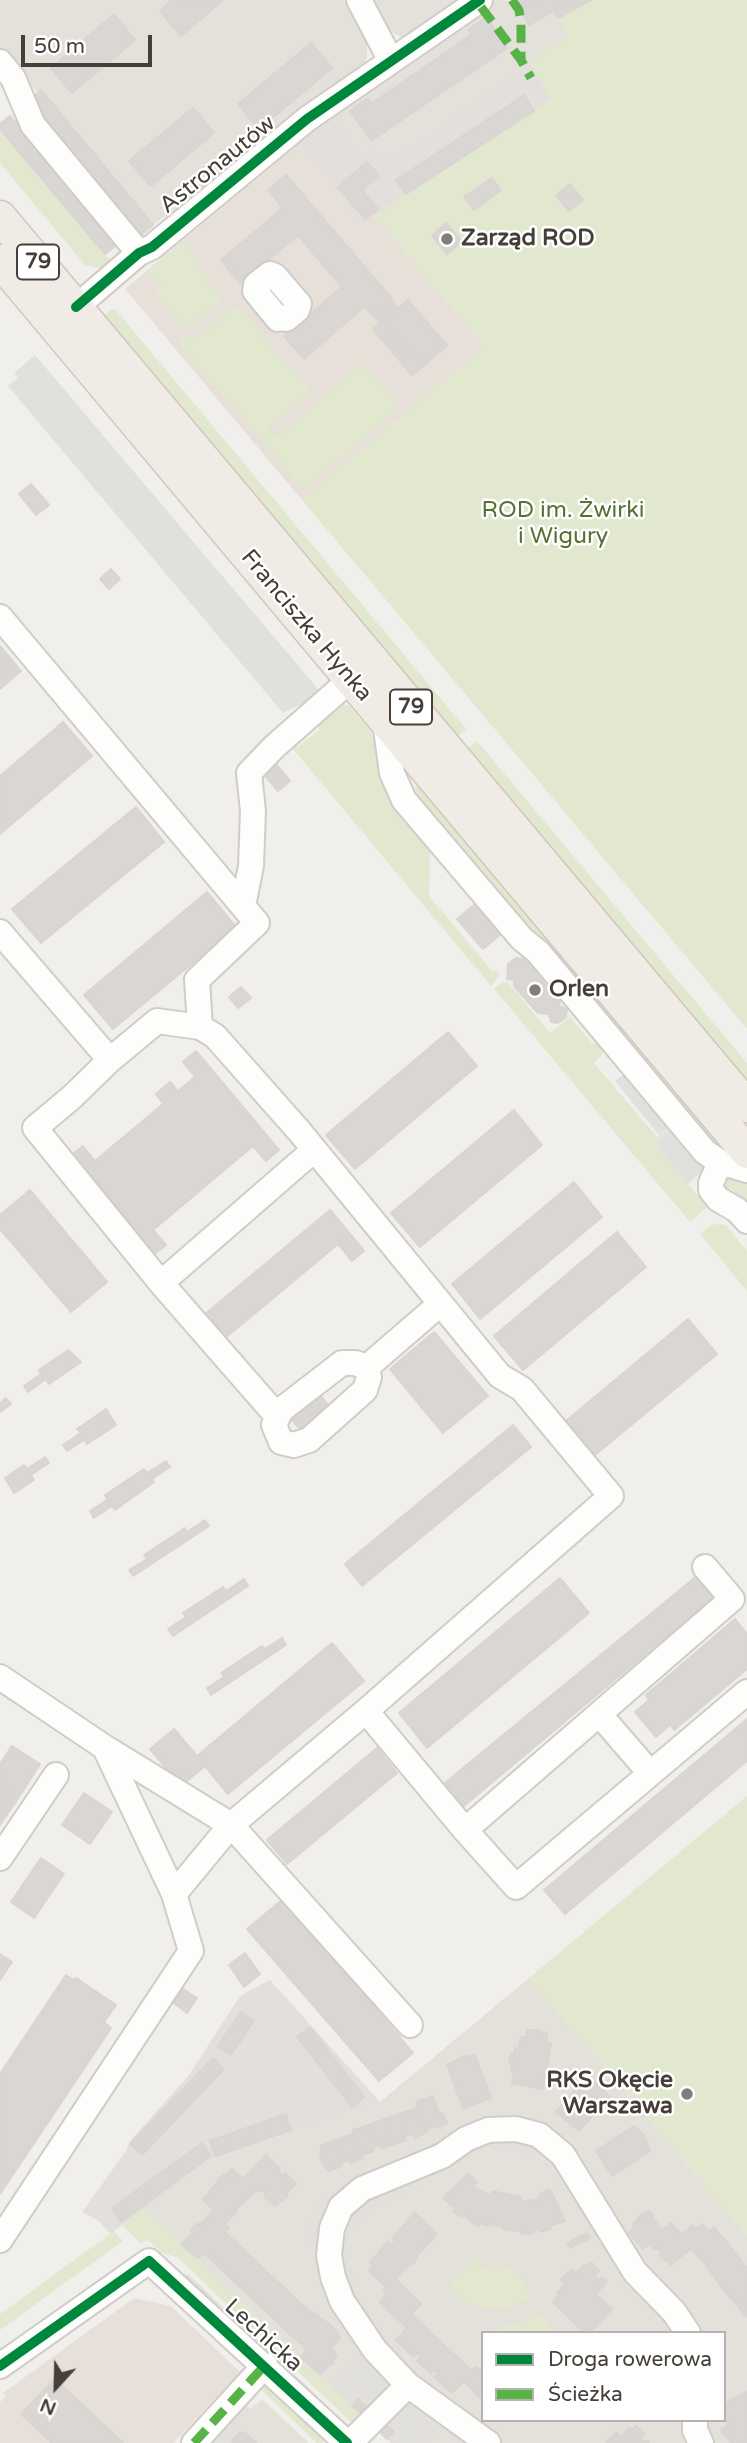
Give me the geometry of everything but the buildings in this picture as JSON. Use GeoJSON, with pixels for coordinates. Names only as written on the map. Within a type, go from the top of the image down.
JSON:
{"type":"FeatureCollection","features":[{"type":"Feature","properties":{"kind":"main road","name":"Franciszka Hynka"},"geometry":{"type":"LineString","coordinates":[[0,217],[747,1106]]}},
{"type":"Feature","properties":{"kind":"main road","name":"Franciszka Hynka"},"geometry":{"type":"LineString","coordinates":[[0,261],[385,721],[734,1157]]}},
{"type":"Feature","properties":{"kind":"street"},"geometry":{"type":"LineString","coordinates":[[359,0],[391,61]]}},
{"type":"Feature","properties":{"kind":"street","name":"Astronautów"},"geometry":{"type":"LineString","coordinates":[[76,307],[139,253],[152,247],[307,119],[480,0]]}},
{"type":"Feature","properties":{"kind":"street"},"geometry":{"type":"LineString","coordinates":[[0,62],[13,78],[33,125],[139,253]]}},
{"type":"Feature","properties":{"kind":"street"},"geometry":{"type":"LineString","coordinates":[[267,287],[284,317]]}},
{"type":"Feature","properties":{"kind":"street"},"geometry":{"type":"LineString","coordinates":[[0,617],[257,923],[197,980],[200,1027]]}},
{"type":"Feature","properties":{"kind":"street"},"geometry":{"type":"LineString","coordinates":[[243,906],[251,866],[253,811],[249,773],[274,747],[350,680]]}},
{"type":"Feature","properties":{"kind":"street"},"geometry":{"type":"LineString","coordinates":[[0,932],[110,1060]]}},
{"type":"Feature","properties":{"kind":"street"},"geometry":{"type":"LineString","coordinates":[[174,1894],[231,1825],[366,1711],[611,1496],[522,1389],[500,1376],[314,1150],[215,1036],[200,1027],[157,1021],[35,1128],[161,1283],[277,1416]]}},
{"type":"Feature","properties":{"kind":"street"},"geometry":{"type":"LineString","coordinates":[[161,1283],[314,1150]]}},
{"type":"Feature","properties":{"kind":"street"},"geometry":{"type":"LineString","coordinates":[[747,1170],[734,1157],[711,1183],[711,1190],[721,1201],[735,1208],[747,1221]]}},
{"type":"Feature","properties":{"kind":"street"},"geometry":{"type":"LineString","coordinates":[[367,1367],[440,1304]]}},
{"type":"Feature","properties":{"kind":"street"},"geometry":{"type":"LineString","coordinates":[[342,1363],[367,1367],[369,1377],[365,1390],[309,1440],[294,1445],[281,1442],[274,1425],[281,1410],[342,1363]]}},
{"type":"Feature","properties":{"kind":"street"},"geometry":{"type":"LineString","coordinates":[[465,1830],[732,1599],[705,1567]]}},
{"type":"Feature","properties":{"kind":"street"},"geometry":{"type":"LineString","coordinates":[[0,1676],[104,1747],[231,1825],[410,2025]]}},
{"type":"Feature","properties":{"kind":"street"},"geometry":{"type":"LineString","coordinates":[[366,1711],[516,1887],[747,1692]]}},
{"type":"Feature","properties":{"kind":"street"},"geometry":{"type":"LineString","coordinates":[[600,1715],[650,1773]]}},
{"type":"Feature","properties":{"kind":"street"},"geometry":{"type":"LineString","coordinates":[[0,2240],[191,1951],[174,1894],[104,1747]]}},
{"type":"Feature","properties":{"kind":"street"},"geometry":{"type":"LineString","coordinates":[[0,1858],[56,1775]]}},
{"type":"Feature","properties":{"kind":"street"},"geometry":{"type":"LineString","coordinates":[[488,2443],[408,2385],[375,2350],[342,2301],[332,2277],[329,2255],[332,2228],[341,2207],[362,2189],[442,2156],[466,2138],[488,2130],[516,2129],[539,2135],[568,2162],[635,2272],[683,2323],[687,2331]]}},
{"type":"Feature","properties":{"kind":"street","name":"Lechicka"},"geometry":{"type":"LineString","coordinates":[[0,2366],[149,2261],[349,2443]]}},
{"type":"Feature","properties":{"kind":"street"},"geometry":{"type":"LineString","coordinates":[[194,2443],[265,2365]]}},
{"type":"Feature","properties":{"kind":"street"},"geometry":{"type":"LineString","coordinates":[[349,2443],[408,2385]]}},
{"type":"Feature","properties":{"kind":"street"},"geometry":{"type":"LineString","coordinates":[[695,2422],[695,2430],[701,2443]]}},
{"type":"Feature","properties":{"kind":"shaded area"},"geometry":{"type":"Polygon","coordinates":[[[0,0],[343,0],[367,43],[367,57],[362,68],[169,222],[164,216],[153,225],[41,91],[38,93],[0,47],[0,0]]]}},
{"type":"Feature","properties":{"kind":"shaded area"},"geometry":{"type":"Polygon","coordinates":[[[371,0],[462,0],[408,36],[401,37],[388,30],[371,0]]]}},
{"type":"Feature","properties":{"kind":"shaded area"},"geometry":{"type":"Polygon","coordinates":[[[493,0],[702,0],[441,127],[397,152],[359,149],[335,111],[493,0]]]}},
{"type":"Feature","properties":{"kind":"shaded area"},"geometry":{"type":"Polygon","coordinates":[[[531,67],[552,99],[363,224],[294,141],[335,111],[359,149],[397,152],[441,127],[531,67]]]}},
{"type":"Feature","properties":{"kind":"shaded area"},"geometry":{"type":"Polygon","coordinates":[[[297,145],[363,223],[374,215],[485,347],[302,500],[125,289],[297,145]]]}},
{"type":"Feature","properties":{"kind":"shaded area"},"geometry":{"type":"Polygon","coordinates":[[[35,355],[319,690],[308,701],[283,713],[8,386],[18,378],[14,373],[35,355]]]}},
{"type":"Feature","properties":{"kind":"shaded area"},"geometry":{"type":"Polygon","coordinates":[[[625,1073],[670,1127],[659,1135],[615,1081],[625,1073]]]}},
{"type":"Feature","properties":{"kind":"shaded area"},"geometry":{"type":"Polygon","coordinates":[[[673,1127],[707,1167],[688,1184],[654,1143],[673,1127]]]}},
{"type":"Feature","properties":{"kind":"shaded area"},"geometry":{"type":"Polygon","coordinates":[[[529,1978],[747,2236],[747,2443],[391,2443],[143,2208],[208,2161],[380,2102],[529,1978]]]}},
{"type":"Feature","properties":{"kind":"shaded area"},"geometry":{"type":"Polygon","coordinates":[[[270,1980],[380,2102],[208,2161],[110,2234],[99,2221],[82,2212],[126,2151],[130,2141],[189,2075],[240,1996],[270,1980]]]}},
{"type":"Feature","properties":{"kind":"shaded area"},"geometry":{"type":"Polygon","coordinates":[[[487,2138],[535,2143],[529,2154],[514,2150],[491,2152],[487,2138]]]}},
{"type":"Feature","properties":{"kind":"shaded area"},"geometry":{"type":"Polygon","coordinates":[[[418,2175],[417,2188],[380,2203],[358,2218],[348,2241],[353,2288],[344,2288],[333,2243],[351,2206],[418,2175]]]}},
{"type":"Feature","properties":{"kind":"shaded area"},"geometry":{"type":"Polygon","coordinates":[[[324,2197],[332,2203],[320,2245],[307,2244],[313,2218],[324,2197]]]}},
{"type":"Feature","properties":{"kind":"shaded area"},"geometry":{"type":"Polygon","coordinates":[[[178,2274],[189,2275],[317,2396],[319,2407],[178,2274]]]}},
{"type":"Feature","properties":{"kind":"shaded area"},"geometry":{"type":"Polygon","coordinates":[[[134,2298],[171,2306],[240,2372],[173,2443],[0,2443],[0,2402],[6,2397],[3,2393],[134,2298]]]}},
{"type":"Feature","properties":{"kind":"shaded area"},"geometry":{"type":"Polygon","coordinates":[[[364,2355],[391,2383],[384,2390],[401,2408],[409,2401],[437,2428],[423,2443],[393,2443],[390,2440],[399,2430],[362,2393],[350,2404],[333,2387],[364,2355]]]}},
{"type":"Feature","properties":{"kind":"shaded area"},"geometry":{"type":"Polygon","coordinates":[[[262,2399],[309,2443],[205,2443],[242,2402],[250,2409],[262,2399]]]}},
{"type":"Feature","properties":{"kind":"green space","name":"ROD im. Żwirki i Wigury"},"geometry":{"type":"Polygon","coordinates":[[[591,0],[747,0],[747,1029],[302,500],[485,347],[374,215],[551,99],[528,62],[568,36],[558,18],[591,0]]]}},
{"type":"Feature","properties":{"kind":"green space"},"geometry":{"type":"Polygon","coordinates":[[[0,129],[110,260],[100,268],[85,265],[0,163],[0,129]]]}},
{"type":"Feature","properties":{"kind":"green space"},"geometry":{"type":"Polygon","coordinates":[[[183,240],[196,256],[192,261],[223,299],[187,329],[155,291],[161,286],[147,270],[183,240]]]}},
{"type":"Feature","properties":{"kind":"green space"},"geometry":{"type":"Polygon","coordinates":[[[236,305],[311,390],[267,428],[275,438],[362,364],[400,408],[304,490],[178,342],[182,339],[182,334],[194,341],[236,305]]]}},
{"type":"Feature","properties":{"kind":"green space"},"geometry":{"type":"Polygon","coordinates":[[[111,309],[116,310],[466,729],[454,740],[102,318],[111,309]]]}},
{"type":"Feature","properties":{"kind":"green space"},"geometry":{"type":"Polygon","coordinates":[[[338,703],[349,706],[371,731],[378,748],[390,799],[430,850],[429,896],[493,972],[496,971],[500,975],[491,986],[288,743],[291,740],[298,747],[320,729],[313,720],[338,703]]]}},
{"type":"Feature","properties":{"kind":"green space"},"geometry":{"type":"Polygon","coordinates":[[[477,741],[747,1063],[747,1089],[464,752],[477,741]]]}},
{"type":"Feature","properties":{"kind":"green space"},"geometry":{"type":"Polygon","coordinates":[[[419,784],[723,1145],[721,1148],[714,1149],[417,795],[415,788],[419,784]]]}},
{"type":"Feature","properties":{"kind":"green space"},"geometry":{"type":"Polygon","coordinates":[[[503,982],[508,982],[550,1033],[570,1017],[593,1044],[597,1041],[603,1048],[602,1055],[594,1063],[657,1137],[670,1127],[654,1143],[707,1207],[690,1222],[494,989],[503,982]]]}},
{"type":"Feature","properties":{"kind":"green space"},"geometry":{"type":"Polygon","coordinates":[[[731,1176],[747,1181],[747,1207],[732,1189],[728,1191],[721,1182],[731,1176]]]}},
{"type":"Feature","properties":{"kind":"green space"},"geometry":{"type":"Polygon","coordinates":[[[711,1225],[726,1225],[747,1251],[747,1291],[700,1234],[711,1225]]]}},
{"type":"Feature","properties":{"kind":"green space","name":"RKS Okęcie Warszawa"},"geometry":{"type":"Polygon","coordinates":[[[747,1796],[747,2236],[529,1978],[747,1796]]]}},
{"type":"Feature","properties":{"kind":"green space"},"geometry":{"type":"Polygon","coordinates":[[[143,2208],[360,2413],[354,2421],[350,2421],[177,2257],[162,2253],[148,2240],[141,2244],[122,2225],[143,2208]]]}},
{"type":"Feature","properties":{"kind":"green space"},"geometry":{"type":"Polygon","coordinates":[[[114,2231],[123,2241],[0,2330],[0,2314],[114,2231]]]}},
{"type":"Feature","properties":{"kind":"green space"},"geometry":{"type":"Polygon","coordinates":[[[476,2256],[480,2265],[487,2269],[497,2271],[510,2266],[532,2296],[514,2307],[501,2309],[481,2308],[467,2303],[449,2287],[476,2256]]]}},
{"type":"Feature","properties":{"kind":"green space"},"geometry":{"type":"Polygon","coordinates":[[[542,2314],[551,2331],[499,2331],[500,2327],[524,2322],[542,2314]]]}},
{"type":"Feature","properties":{"kind":"green space"},"geometry":{"type":"Polygon","coordinates":[[[263,2380],[326,2438],[322,2443],[317,2443],[255,2384],[263,2380]]]}},
{"type":"Feature","properties":{"kind":"marked path"},"geometry":{"type":"LineString","coordinates":[[512,0],[519,10],[521,23],[521,60]]}},
{"type":"Feature","properties":{"kind":"marked path"},"geometry":{"type":"LineString","coordinates":[[481,7],[521,60],[531,78]]}},
{"type":"Feature","properties":{"kind":"marked path"},"geometry":{"type":"LineString","coordinates":[[194,2443],[265,2365]]}},
{"type":"Feature","properties":{"kind":"cycle path"},"geometry":{"type":"LineString","coordinates":[[76,307],[139,253],[152,247],[307,119],[480,0]]}},
{"type":"Feature","properties":{"kind":"cycle path"},"geometry":{"type":"LineString","coordinates":[[0,2366],[149,2261],[347,2443]]}},
{"type":"Feature","properties":{"kind":"place","name":"Zarząd ROD"},"geometry":{"type":"Point","coordinates":[447,239]}},
{"type":"Feature","properties":{"kind":"place","name":"Orlen"},"geometry":{"type":"Point","coordinates":[535,990]}},
{"type":"Feature","properties":{"kind":"place","name":"RKS Okęcie Warszawa"},"geometry":{"type":"Point","coordinates":[687,2094]}}]}
